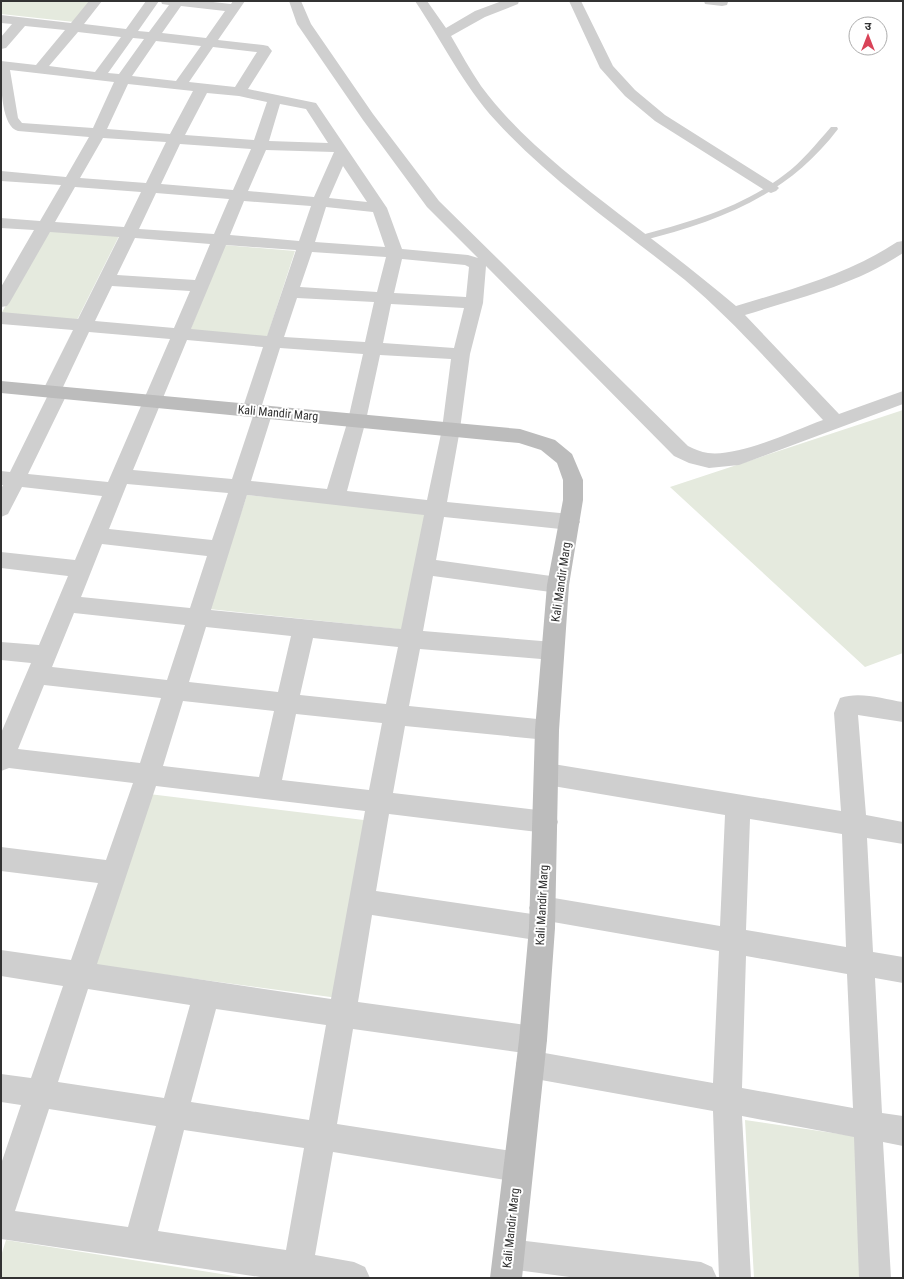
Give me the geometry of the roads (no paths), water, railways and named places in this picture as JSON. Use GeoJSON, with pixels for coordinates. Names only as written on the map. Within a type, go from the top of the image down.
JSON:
{"type":"FeatureCollection","features":[{"type":"Feature","properties":{"kind":"street"},"geometry":{"type":"LineString","coordinates":[[40,69],[96,1]]}},
{"type":"Feature","properties":{"kind":"street"},"geometry":{"type":"LineString","coordinates":[[98,76],[153,1]]}},
{"type":"Feature","properties":{"kind":"street"},"geometry":{"type":"LineString","coordinates":[[1,302],[98,134],[123,78],[153,36],[174,1],[237,4]]}},
{"type":"Feature","properties":{"kind":"street"},"geometry":{"type":"LineString","coordinates":[[295,1],[308,30],[368,117],[433,204],[681,451],[696,459],[716,462],[739,458],[835,421],[903,397]]}},
{"type":"Feature","properties":{"kind":"street"},"geometry":{"type":"LineString","coordinates":[[421,1],[444,35],[472,84],[500,117],[534,152],[577,189],[641,238],[733,313],[835,421]]}},
{"type":"Feature","properties":{"kind":"street"},"geometry":{"type":"LineString","coordinates":[[444,35],[480,14],[513,1]]}},
{"type":"Feature","properties":{"kind":"street"},"geometry":{"type":"LineString","coordinates":[[575,1],[607,68],[630,94],[660,118],[771,188]]}},
{"type":"Feature","properties":{"kind":"street"},"geometry":{"type":"LineString","coordinates":[[180,85],[237,4]]}},
{"type":"Feature","properties":{"kind":"street"},"geometry":{"type":"LineString","coordinates":[[1,19],[259,47],[266,51],[239,92]]}},
{"type":"Feature","properties":{"kind":"street"},"geometry":{"type":"LineString","coordinates":[[1,45],[22,22]]}},
{"type":"Feature","properties":{"kind":"street"},"geometry":{"type":"LineString","coordinates":[[335,497],[356,420],[395,253],[379,208],[341,150],[311,106],[239,92],[1,65],[11,119],[18,127],[98,134],[341,150]]}},
{"type":"Feature","properties":{"kind":"street"},"geometry":{"type":"LineString","coordinates":[[1,509],[8,479],[55,392],[84,325],[202,88]]}},
{"type":"Feature","properties":{"kind":"street"},"geometry":{"type":"LineString","coordinates":[[275,98],[260,145],[154,401],[1,758],[268,788],[546,822]]}},
{"type":"Feature","properties":{"kind":"street"},"geometry":{"type":"LineString","coordinates":[[1,1207],[115,873],[199,618],[240,486],[273,342],[320,202],[341,150]]}},
{"type":"Feature","properties":{"kind":"street"},"geometry":{"type":"LineString","coordinates":[[1,176],[379,208]]}},
{"type":"Feature","properties":{"kind":"street"},"geometry":{"type":"LineString","coordinates":[[1,223],[395,253],[468,260],[478,264],[474,303],[461,354],[451,429],[379,802],[297,1273]]}},
{"type":"Feature","properties":{"kind":"street"},"geometry":{"type":"LineString","coordinates":[[733,313],[856,272],[874,264],[903,246]]}},
{"type":"Feature","properties":{"kind":"street"},"geometry":{"type":"LineString","coordinates":[[1,269],[20,270]]}},
{"type":"Feature","properties":{"kind":"street"},"geometry":{"type":"LineString","coordinates":[[106,280],[201,286]]}},
{"type":"Feature","properties":{"kind":"street"},"geometry":{"type":"LineString","coordinates":[[290,292],[474,303]]}},
{"type":"Feature","properties":{"kind":"street"},"geometry":{"type":"LineString","coordinates":[[1,318],[273,342],[461,354]]}},
{"type":"Feature","properties":{"kind":"street","name":"Kali Mandir Marg"},"geometry":{"type":"LineString","coordinates":[[1,387],[520,436],[548,445],[565,458],[573,480],[573,500],[558,585],[547,730],[546,822],[542,918],[532,1052],[508,1266]]}},
{"type":"Feature","properties":{"kind":"street"},"geometry":{"type":"LineString","coordinates":[[8,479],[240,486],[435,509],[570,522]]}},
{"type":"Feature","properties":{"kind":"street"},"geometry":{"type":"LineString","coordinates":[[96,536],[221,549]]}},
{"type":"Feature","properties":{"kind":"street"},"geometry":{"type":"LineString","coordinates":[[1,560],[82,569]]}},
{"type":"Feature","properties":{"kind":"street"},"geometry":{"type":"LineString","coordinates":[[424,567],[558,585]]}},
{"type":"Feature","properties":{"kind":"street"},"geometry":{"type":"LineString","coordinates":[[67,604],[410,639],[553,651]]}},
{"type":"Feature","properties":{"kind":"street"},"geometry":{"type":"LineString","coordinates":[[268,788],[304,628]]}},
{"type":"Feature","properties":{"kind":"street"},"geometry":{"type":"LineString","coordinates":[[1,650],[41,665],[175,690],[395,715],[547,730]]}},
{"type":"Feature","properties":{"kind":"street"},"geometry":{"type":"LineString","coordinates":[[875,1278],[854,825],[846,713],[848,705],[860,705],[903,712]]}},
{"type":"Feature","properties":{"kind":"street"},"geometry":{"type":"LineString","coordinates":[[547,774],[738,807],[903,833]]}},
{"type":"Feature","properties":{"kind":"street"},"geometry":{"type":"LineString","coordinates":[[735,1278],[727,1100],[738,807]]}},
{"type":"Feature","properties":{"kind":"street"},"geometry":{"type":"LineString","coordinates":[[1,860],[115,873]]}},
{"type":"Feature","properties":{"kind":"street"},"geometry":{"type":"LineString","coordinates":[[361,902],[542,918],[733,940],[903,970]]}},
{"type":"Feature","properties":{"kind":"street"},"geometry":{"type":"LineString","coordinates":[[1,963],[342,1014],[532,1052],[727,1100],[903,1131]]}},
{"type":"Feature","properties":{"kind":"street"},"geometry":{"type":"LineString","coordinates":[[139,1244],[206,994]]}},
{"type":"Feature","properties":{"kind":"street"},"geometry":{"type":"LineString","coordinates":[[1,1088],[518,1167]]}},
{"type":"Feature","properties":{"kind":"street"},"geometry":{"type":"LineString","coordinates":[[1,1224],[139,1244],[297,1273],[354,1278]]}},
{"type":"Feature","properties":{"kind":"street"},"geometry":{"type":"LineString","coordinates":[[508,1266],[701,1278]]}},
{"type":"Feature","properties":{"kind":"lane"},"geometry":{"type":"LineString","coordinates":[[641,238],[689,225],[722,213],[771,188],[788,176],[834,129]]}}]}
